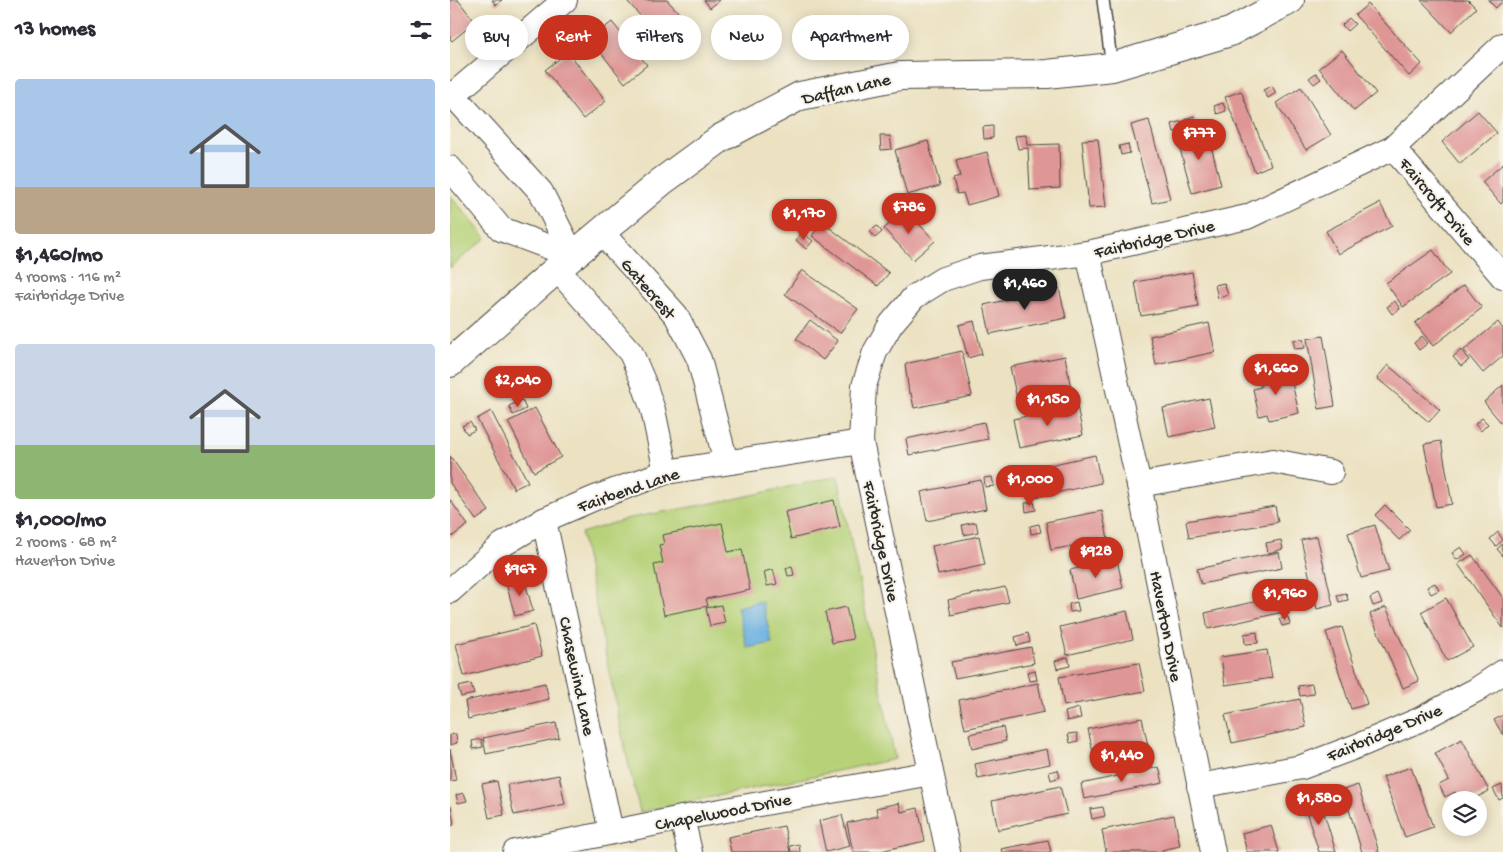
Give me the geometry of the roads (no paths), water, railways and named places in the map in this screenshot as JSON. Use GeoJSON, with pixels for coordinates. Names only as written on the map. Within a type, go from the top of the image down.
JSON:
{"type":"FeatureCollection","features":[{"type":"Feature","properties":{"kind":"street"},"geometry":{"type":"LineString","coordinates":[[565,0],[452,94],[541,192],[565,263],[630,353],[643,381],[653,410],[666,472]]}},
{"type":"Feature","properties":{"kind":"street","name":"Daffan Lane"},"geometry":{"type":"LineString","coordinates":[[450,363],[661,182],[721,138],[800,96],[900,76],[1047,74],[1112,67],[1230,32],[1290,0]]}},
{"type":"Feature","properties":{"kind":"street","name":"Fairbridge Drive"},"geometry":{"type":"LineString","coordinates":[[948,852],[861,442],[864,386],[876,352],[891,324],[914,297],[943,279],[980,267],[1088,253],[1247,217],[1393,148],[1503,46]]}},
{"type":"Feature","properties":{"kind":"street","name":"Faircroft Drive"},"geometry":{"type":"LineString","coordinates":[[1393,148],[1503,277]]}},
{"type":"Feature","properties":{"kind":"street"},"geometry":{"type":"LineString","coordinates":[[450,168],[501,229],[565,263]]}},
{"type":"Feature","properties":{"kind":"street","name":"Gatecrest"},"geometry":{"type":"LineString","coordinates":[[601,232],[676,316],[699,359],[726,462]]}},
{"type":"Feature","properties":{"kind":"street","name":"Haverton Drive"},"geometry":{"type":"LineString","coordinates":[[1088,253],[1138,485],[1213,852]]}},
{"type":"Feature","properties":{"kind":"street","name":"Fairbend Lane"},"geometry":{"type":"LineString","coordinates":[[450,591],[502,545],[544,520],[595,498],[666,472],[861,442]]}},
{"type":"Feature","properties":{"kind":"street"},"geometry":{"type":"LineString","coordinates":[[1138,485],[1273,461],[1331,472]]}},
{"type":"Feature","properties":{"kind":"street","name":"Chasewind Lane"},"geometry":{"type":"LineString","coordinates":[[544,520],[611,832]]}},
{"type":"Feature","properties":{"kind":"street","name":"Fairbridge Drive"},"geometry":{"type":"LineString","coordinates":[[1199,786],[1302,767],[1419,720],[1476,690],[1503,672]]}},
{"type":"Feature","properties":{"kind":"street","name":"Chapelwood Drive"},"geometry":{"type":"LineString","coordinates":[[514,852],[682,818],[931,773]]}},
{"type":"Feature","properties":{"kind":"street"},"geometry":{"type":"LineString","coordinates":[[682,818],[690,852]]}},
{"type":"Feature","properties":{"kind":"lane"},"geometry":{"type":"LineString","coordinates":[[1103,0],[1112,67]]}},
{"type":"Feature","properties":{"kind":"water"},"geometry":{"type":"Polygon","coordinates":[[[762,601],[772,643],[747,648],[737,607],[762,601]]]}}]}
